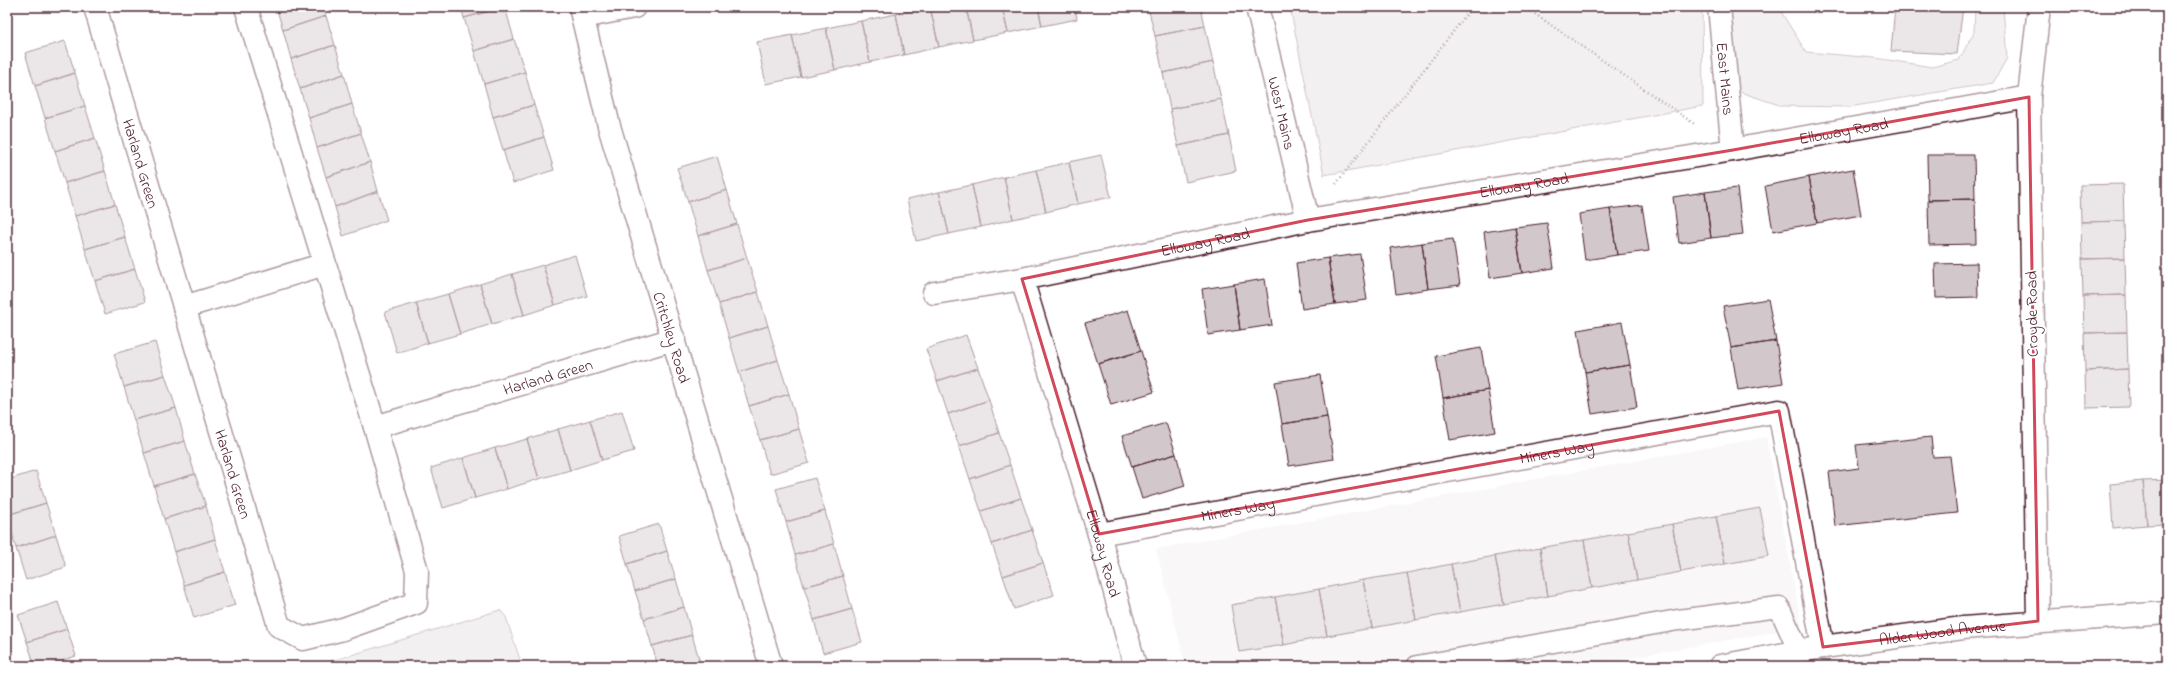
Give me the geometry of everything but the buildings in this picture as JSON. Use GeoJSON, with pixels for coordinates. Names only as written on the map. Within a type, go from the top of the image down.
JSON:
{"type":"FeatureCollection","features":[{"type":"Feature","properties":{"kind":"street","name":"Harland Green"},"geometry":{"type":"LineString","coordinates":[[95,7],[279,626],[303,640],[343,629],[416,602],[417,571],[375,427],[246,7]]}},
{"type":"Feature","properties":{"kind":"street"},"geometry":{"type":"LineString","coordinates":[[582,12],[634,7]]}},
{"type":"Feature","properties":{"kind":"street","name":"West Mains"},"geometry":{"type":"LineString","coordinates":[[1257,7],[1308,220]]}},
{"type":"Feature","properties":{"kind":"street","name":"East Mains"},"geometry":{"type":"LineString","coordinates":[[1719,7],[1733,150]]}},
{"type":"Feature","properties":{"kind":"street","name":"Croyde Road"},"geometry":{"type":"LineString","coordinates":[[2038,622],[2029,97],[2040,7]]}},
{"type":"Feature","properties":{"kind":"street","name":"Critchley Road"},"geometry":{"type":"LineString","coordinates":[[582,12],[610,126],[772,666]]}},
{"type":"Feature","properties":{"kind":"street","name":"Elloway Road"},"geometry":{"type":"LineString","coordinates":[[934,293],[1022,279],[1308,220],[1733,150],[2029,97]]}},
{"type":"Feature","properties":{"kind":"street"},"geometry":{"type":"LineString","coordinates":[[184,307],[325,264]]}},
{"type":"Feature","properties":{"kind":"street","name":"Elloway Road"},"geometry":{"type":"LineString","coordinates":[[1022,279],[1099,534],[1135,666]]}},
{"type":"Feature","properties":{"kind":"street","name":"Harland Green"},"geometry":{"type":"LineString","coordinates":[[375,427],[674,339]]}},
{"type":"Feature","properties":{"kind":"street","name":"Miners Way"},"geometry":{"type":"LineString","coordinates":[[1099,534],[1779,412],[1823,647]]}},
{"type":"Feature","properties":{"kind":"street","name":"Alder Wood Avenue"},"geometry":{"type":"LineString","coordinates":[[1720,666],[1823,647],[1963,628],[2167,613]]}},
{"type":"Feature","properties":{"kind":"lane"},"geometry":{"type":"LineString","coordinates":[[1417,666],[1678,620],[1779,607],[1799,652]]}},
{"type":"Feature","properties":{"kind":"path"},"geometry":{"type":"LineString","coordinates":[[1308,220],[1472,7]]}},
{"type":"Feature","properties":{"kind":"path"},"geometry":{"type":"LineString","coordinates":[[1525,7],[1733,150]]}},
{"type":"Feature","properties":{"kind":"highlighted area"},"geometry":{"type":"Polygon","coordinates":[[[2029,97],[2038,621],[1823,647],[1779,411],[1099,534],[1022,279],[1308,220],[1733,150],[2029,97]]]}},
{"type":"Feature","properties":{"kind":"shaded area"},"geometry":{"type":"Polygon","coordinates":[[[1290,7],[1702,7],[1703,106],[1324,175],[1290,7]]]}},
{"type":"Feature","properties":{"kind":"shaded area"},"geometry":{"type":"Polygon","coordinates":[[[1729,7],[1778,7],[1806,52],[1875,58],[1932,67],[1959,60],[1974,32],[1975,8],[2003,7],[2007,58],[1993,83],[1849,107],[1782,106],[1734,90],[1729,7]]]}},
{"type":"Feature","properties":{"kind":"shaded area"},"geometry":{"type":"Polygon","coordinates":[[[1766,437],[1802,627],[1584,666],[1186,666],[1156,549],[1766,437]]]}},
{"type":"Feature","properties":{"kind":"shaded area"},"geometry":{"type":"Polygon","coordinates":[[[500,610],[506,617],[522,666],[315,666],[500,610]]]}}]}
